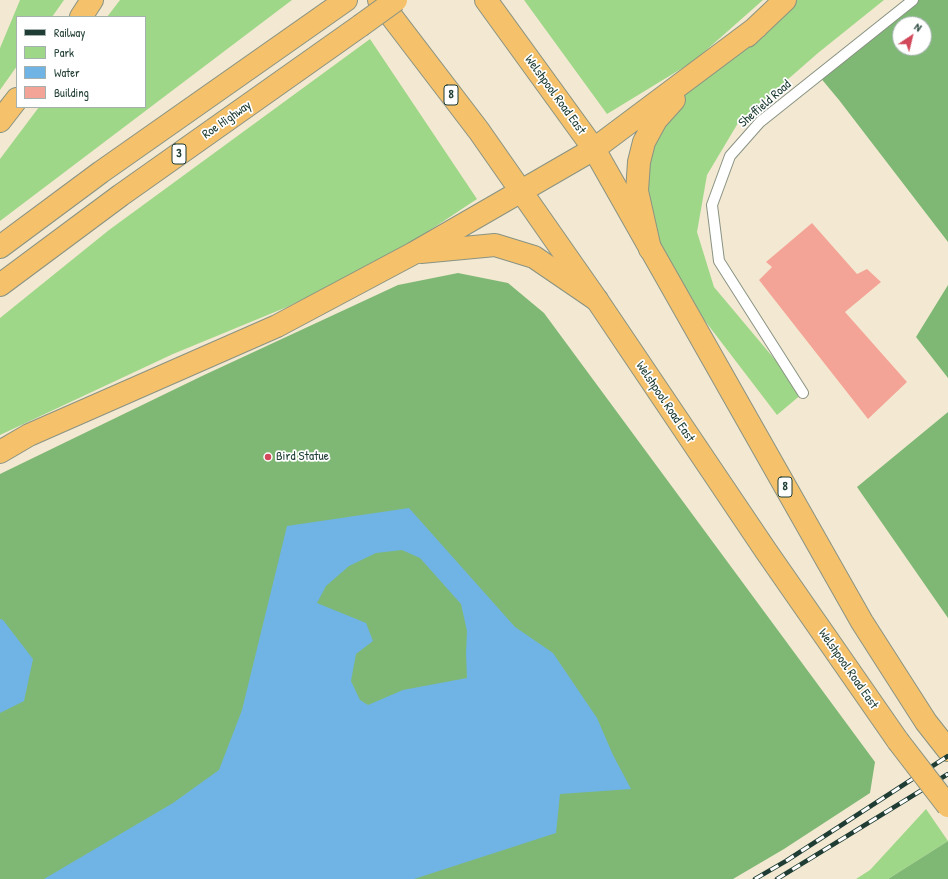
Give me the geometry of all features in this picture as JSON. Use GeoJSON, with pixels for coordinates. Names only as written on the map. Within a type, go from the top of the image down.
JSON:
{"type":"FeatureCollection","features":[{"type":"Feature","properties":{"kind":"highway","name":"Welshpool Road East"},"geometry":{"type":"LineString","coordinates":[[379,0],[479,131],[597,300],[766,551],[898,741],[948,806]]}},
{"type":"Feature","properties":{"kind":"highway","name":"Roe Highway"},"geometry":{"type":"LineString","coordinates":[[0,285],[121,195],[396,0]]}},
{"type":"Feature","properties":{"kind":"highway","name":"Welshpool Road East"},"geometry":{"type":"LineString","coordinates":[[486,0],[594,149],[862,622],[926,722],[948,750]]}},
{"type":"Feature","properties":{"kind":"highway"},"geometry":{"type":"LineString","coordinates":[[650,249],[637,192],[639,162],[644,142],[656,120],[674,101],[785,0]]}},
{"type":"Feature","properties":{"kind":"highway","name":"3"},"geometry":{"type":"LineString","coordinates":[[0,247],[101,172],[344,1]]}},
{"type":"Feature","properties":{"kind":"highway"},"geometry":{"type":"LineString","coordinates":[[0,452],[29,435],[277,326],[414,253],[594,149],[757,27]]}},
{"type":"Feature","properties":{"kind":"highway"},"geometry":{"type":"LineString","coordinates":[[0,120],[16,100]]}},
{"type":"Feature","properties":{"kind":"highway"},"geometry":{"type":"LineString","coordinates":[[414,253],[495,245],[534,257],[597,300]]}},
{"type":"Feature","properties":{"kind":"lane","name":"Sheffield Road"},"geometry":{"type":"LineString","coordinates":[[803,393],[719,261],[712,205],[730,156],[760,122],[913,0]]}},
{"type":"Feature","properties":{"kind":"green space"},"geometry":{"type":"Polygon","coordinates":[[[20,0],[64,0],[53,16],[16,16],[16,67],[0,90],[0,48],[20,0]]]}},
{"type":"Feature","properties":{"kind":"green space"},"geometry":{"type":"Polygon","coordinates":[[[120,0],[292,0],[0,221],[0,159],[38,108],[146,108],[146,16],[108,16],[120,0]]]}},
{"type":"Feature","properties":{"kind":"green space"},"geometry":{"type":"Polygon","coordinates":[[[524,0],[763,0],[694,61],[607,114],[524,0]]]}},
{"type":"Feature","properties":{"kind":"green space"},"geometry":{"type":"Polygon","coordinates":[[[785,0],[884,0],[818,53],[738,123],[707,175],[697,232],[714,287],[803,393],[777,415],[650,249],[639,162],[656,120],[785,0]]]}},
{"type":"Feature","properties":{"kind":"green space"},"geometry":{"type":"Polygon","coordinates":[[[913,0],[948,0],[948,242],[819,76],[892,17],[892,56],[932,56],[932,16],[893,16],[913,0]]]}},
{"type":"Feature","properties":{"kind":"green space"},"geometry":{"type":"Polygon","coordinates":[[[370,39],[477,199],[391,256],[287,307],[173,354],[0,435],[0,318],[109,230],[370,39]]]}},
{"type":"Feature","properties":{"kind":"green space"},"geometry":{"type":"Polygon","coordinates":[[[458,273],[508,283],[544,313],[875,762],[870,793],[784,849],[733,879],[0,879],[0,474],[202,376],[398,285],[458,273]]]}},
{"type":"Feature","properties":{"kind":"green space"},"geometry":{"type":"Polygon","coordinates":[[[948,285],[948,378],[916,337],[948,285]]]}},
{"type":"Feature","properties":{"kind":"green space"},"geometry":{"type":"Polygon","coordinates":[[[948,412],[948,618],[857,487],[948,412]]]}},
{"type":"Feature","properties":{"kind":"green space"},"geometry":{"type":"Polygon","coordinates":[[[926,809],[948,841],[888,879],[856,879],[870,870],[926,809]]]}},
{"type":"Feature","properties":{"kind":"green space"},"geometry":{"type":"Polygon","coordinates":[[[948,841],[948,879],[888,879],[948,841]]]}},
{"type":"Feature","properties":{"kind":"water"},"geometry":{"type":"Polygon","coordinates":[[[409,508],[515,627],[553,653],[597,718],[613,755],[631,789],[560,794],[556,833],[414,879],[44,879],[173,803],[219,770],[242,710],[287,526],[409,508]],[[402,550],[376,553],[349,566],[326,586],[317,603],[366,623],[373,641],[356,654],[351,681],[360,700],[368,705],[403,690],[467,678],[467,631],[461,604],[420,558],[402,550]]]}},
{"type":"Feature","properties":{"kind":"water"},"geometry":{"type":"Polygon","coordinates":[[[0,619],[3,620],[33,659],[24,701],[0,713],[0,619]]]}},
{"type":"Feature","properties":{"kind":"building"},"geometry":{"type":"Polygon","coordinates":[[[812,223],[857,274],[867,269],[881,282],[845,312],[907,382],[868,419],[759,280],[772,267],[766,262],[812,223]]]}},
{"type":"Feature","properties":{"kind":"railway"},"geometry":{"type":"LineString","coordinates":[[755,879],[786,861],[948,756]]}},
{"type":"Feature","properties":{"kind":"railway"},"geometry":{"type":"LineString","coordinates":[[777,879],[948,774]]}},
{"type":"Feature","properties":{"kind":"place","name":"Bird Statue"},"geometry":{"type":"Point","coordinates":[268,457]}}]}
